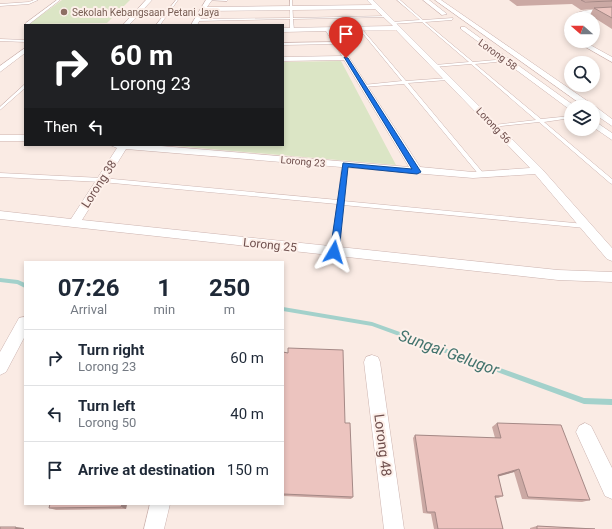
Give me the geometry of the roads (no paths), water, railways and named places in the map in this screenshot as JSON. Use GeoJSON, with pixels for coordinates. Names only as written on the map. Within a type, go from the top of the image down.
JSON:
{"type":"FeatureCollection","features":[{"type":"Feature","properties":{"kind":"street"},"geometry":{"type":"LineString","coordinates":[[127,24],[149,0]]}},
{"type":"Feature","properties":{"kind":"street"},"geometry":{"type":"LineString","coordinates":[[195,23],[208,0]]}},
{"type":"Feature","properties":{"kind":"street","name":"Lorong 56"},"geometry":{"type":"LineString","coordinates":[[370,0],[538,171],[612,256]]}},
{"type":"Feature","properties":{"kind":"street","name":"Lorong 58"},"geometry":{"type":"LineString","coordinates":[[426,0],[564,101]]}},
{"type":"Feature","properties":{"kind":"street"},"geometry":{"type":"LineString","coordinates":[[438,0],[580,100]]}},
{"type":"Feature","properties":{"kind":"street"},"geometry":{"type":"LineString","coordinates":[[203,9],[377,7]]}},
{"type":"Feature","properties":{"kind":"street"},"geometry":{"type":"LineString","coordinates":[[590,12],[612,11]]}},
{"type":"Feature","properties":{"kind":"street"},"geometry":{"type":"LineString","coordinates":[[284,30],[361,29],[392,23]]}},
{"type":"Feature","properties":{"kind":"street"},"geometry":{"type":"LineString","coordinates":[[328,29],[417,172]]}},
{"type":"Feature","properties":{"kind":"street"},"geometry":{"type":"LineString","coordinates":[[591,48],[612,60]]}},
{"type":"Feature","properties":{"kind":"street"},"geometry":{"type":"LineString","coordinates":[[0,70],[24,51]]}},
{"type":"Feature","properties":{"kind":"street"},"geometry":{"type":"LineString","coordinates":[[284,59],[346,58]]}},
{"type":"Feature","properties":{"kind":"street"},"geometry":{"type":"LineString","coordinates":[[600,116],[612,123]]}},
{"type":"Feature","properties":{"kind":"street"},"geometry":{"type":"LineString","coordinates":[[600,128],[612,137]]}},
{"type":"Feature","properties":{"kind":"street"},"geometry":{"type":"LineString","coordinates":[[0,138],[24,137]]}},
{"type":"Feature","properties":{"kind":"street","name":"Lorong 38"},"geometry":{"type":"LineString","coordinates":[[74,223],[102,180],[120,146]]}},
{"type":"Feature","properties":{"kind":"street","name":"Lorong 23"},"geometry":{"type":"LineString","coordinates":[[132,146],[417,172],[482,175],[538,171]]}},
{"type":"Feature","properties":{"kind":"street","name":"Lorong 25"},"geometry":{"type":"LineString","coordinates":[[0,215],[558,275],[612,277]]}},
{"type":"Feature","properties":{"kind":"street"},"geometry":{"type":"LineString","coordinates":[[0,367],[24,323]]}},
{"type":"Feature","properties":{"kind":"street","name":"Lorong 48"},"geometry":{"type":"LineString","coordinates":[[372,362],[394,529]]}},
{"type":"Feature","properties":{"kind":"street"},"geometry":{"type":"LineString","coordinates":[[586,432],[612,489]]}},
{"type":"Feature","properties":{"kind":"street"},"geometry":{"type":"LineString","coordinates":[[154,529],[160,505]]}},
{"type":"Feature","properties":{"kind":"lane"},"geometry":{"type":"LineString","coordinates":[[0,5],[29,3],[37,0]]}},
{"type":"Feature","properties":{"kind":"lane"},"geometry":{"type":"LineString","coordinates":[[27,24],[59,0]]}},
{"type":"Feature","properties":{"kind":"lane"},"geometry":{"type":"LineString","coordinates":[[159,24],[177,0]]}},
{"type":"Feature","properties":{"kind":"lane"},"geometry":{"type":"LineString","coordinates":[[208,0],[226,0]]}},
{"type":"Feature","properties":{"kind":"lane"},"geometry":{"type":"LineString","coordinates":[[291,0],[292,30]]}},
{"type":"Feature","properties":{"kind":"lane"},"geometry":{"type":"LineString","coordinates":[[398,0],[612,182]]}},
{"type":"Feature","properties":{"kind":"lane"},"geometry":{"type":"LineString","coordinates":[[195,23],[292,19],[392,23],[452,20]]}},
{"type":"Feature","properties":{"kind":"lane"},"geometry":{"type":"LineString","coordinates":[[361,29],[482,175]]}},
{"type":"Feature","properties":{"kind":"lane"},"geometry":{"type":"LineString","coordinates":[[0,40],[24,41]]}},
{"type":"Feature","properties":{"kind":"lane"},"geometry":{"type":"LineString","coordinates":[[284,44],[336,43]]}},
{"type":"Feature","properties":{"kind":"lane"},"geometry":{"type":"LineString","coordinates":[[435,66],[506,60]]}},
{"type":"Feature","properties":{"kind":"lane"},"geometry":{"type":"LineString","coordinates":[[363,86],[447,79]]}},
{"type":"Feature","properties":{"kind":"lane"},"geometry":{"type":"LineString","coordinates":[[0,109],[24,87]]}},
{"type":"Feature","properties":{"kind":"lane"},"geometry":{"type":"LineString","coordinates":[[494,126],[564,119]]}},
{"type":"Feature","properties":{"kind":"lane"},"geometry":{"type":"LineString","coordinates":[[334,252],[345,165]]}},
{"type":"Feature","properties":{"kind":"lane"},"geometry":{"type":"LineString","coordinates":[[0,174],[102,180],[340,204],[585,226]]}},
{"type":"Feature","properties":{"kind":"waterway","name":"Sungai Gelugor"},"geometry":{"type":"LineString","coordinates":[[0,280],[18,282],[24,285]]}},
{"type":"Feature","properties":{"kind":"waterway","name":"Sungai Gelugor"},"geometry":{"type":"LineString","coordinates":[[284,309],[372,324],[584,401],[612,402]]}},
{"type":"Feature","properties":{"kind":"place","name":"Sekolah Kebangsaan Petani Jaya"},"geometry":{"type":"Point","coordinates":[64,12]}}]}
